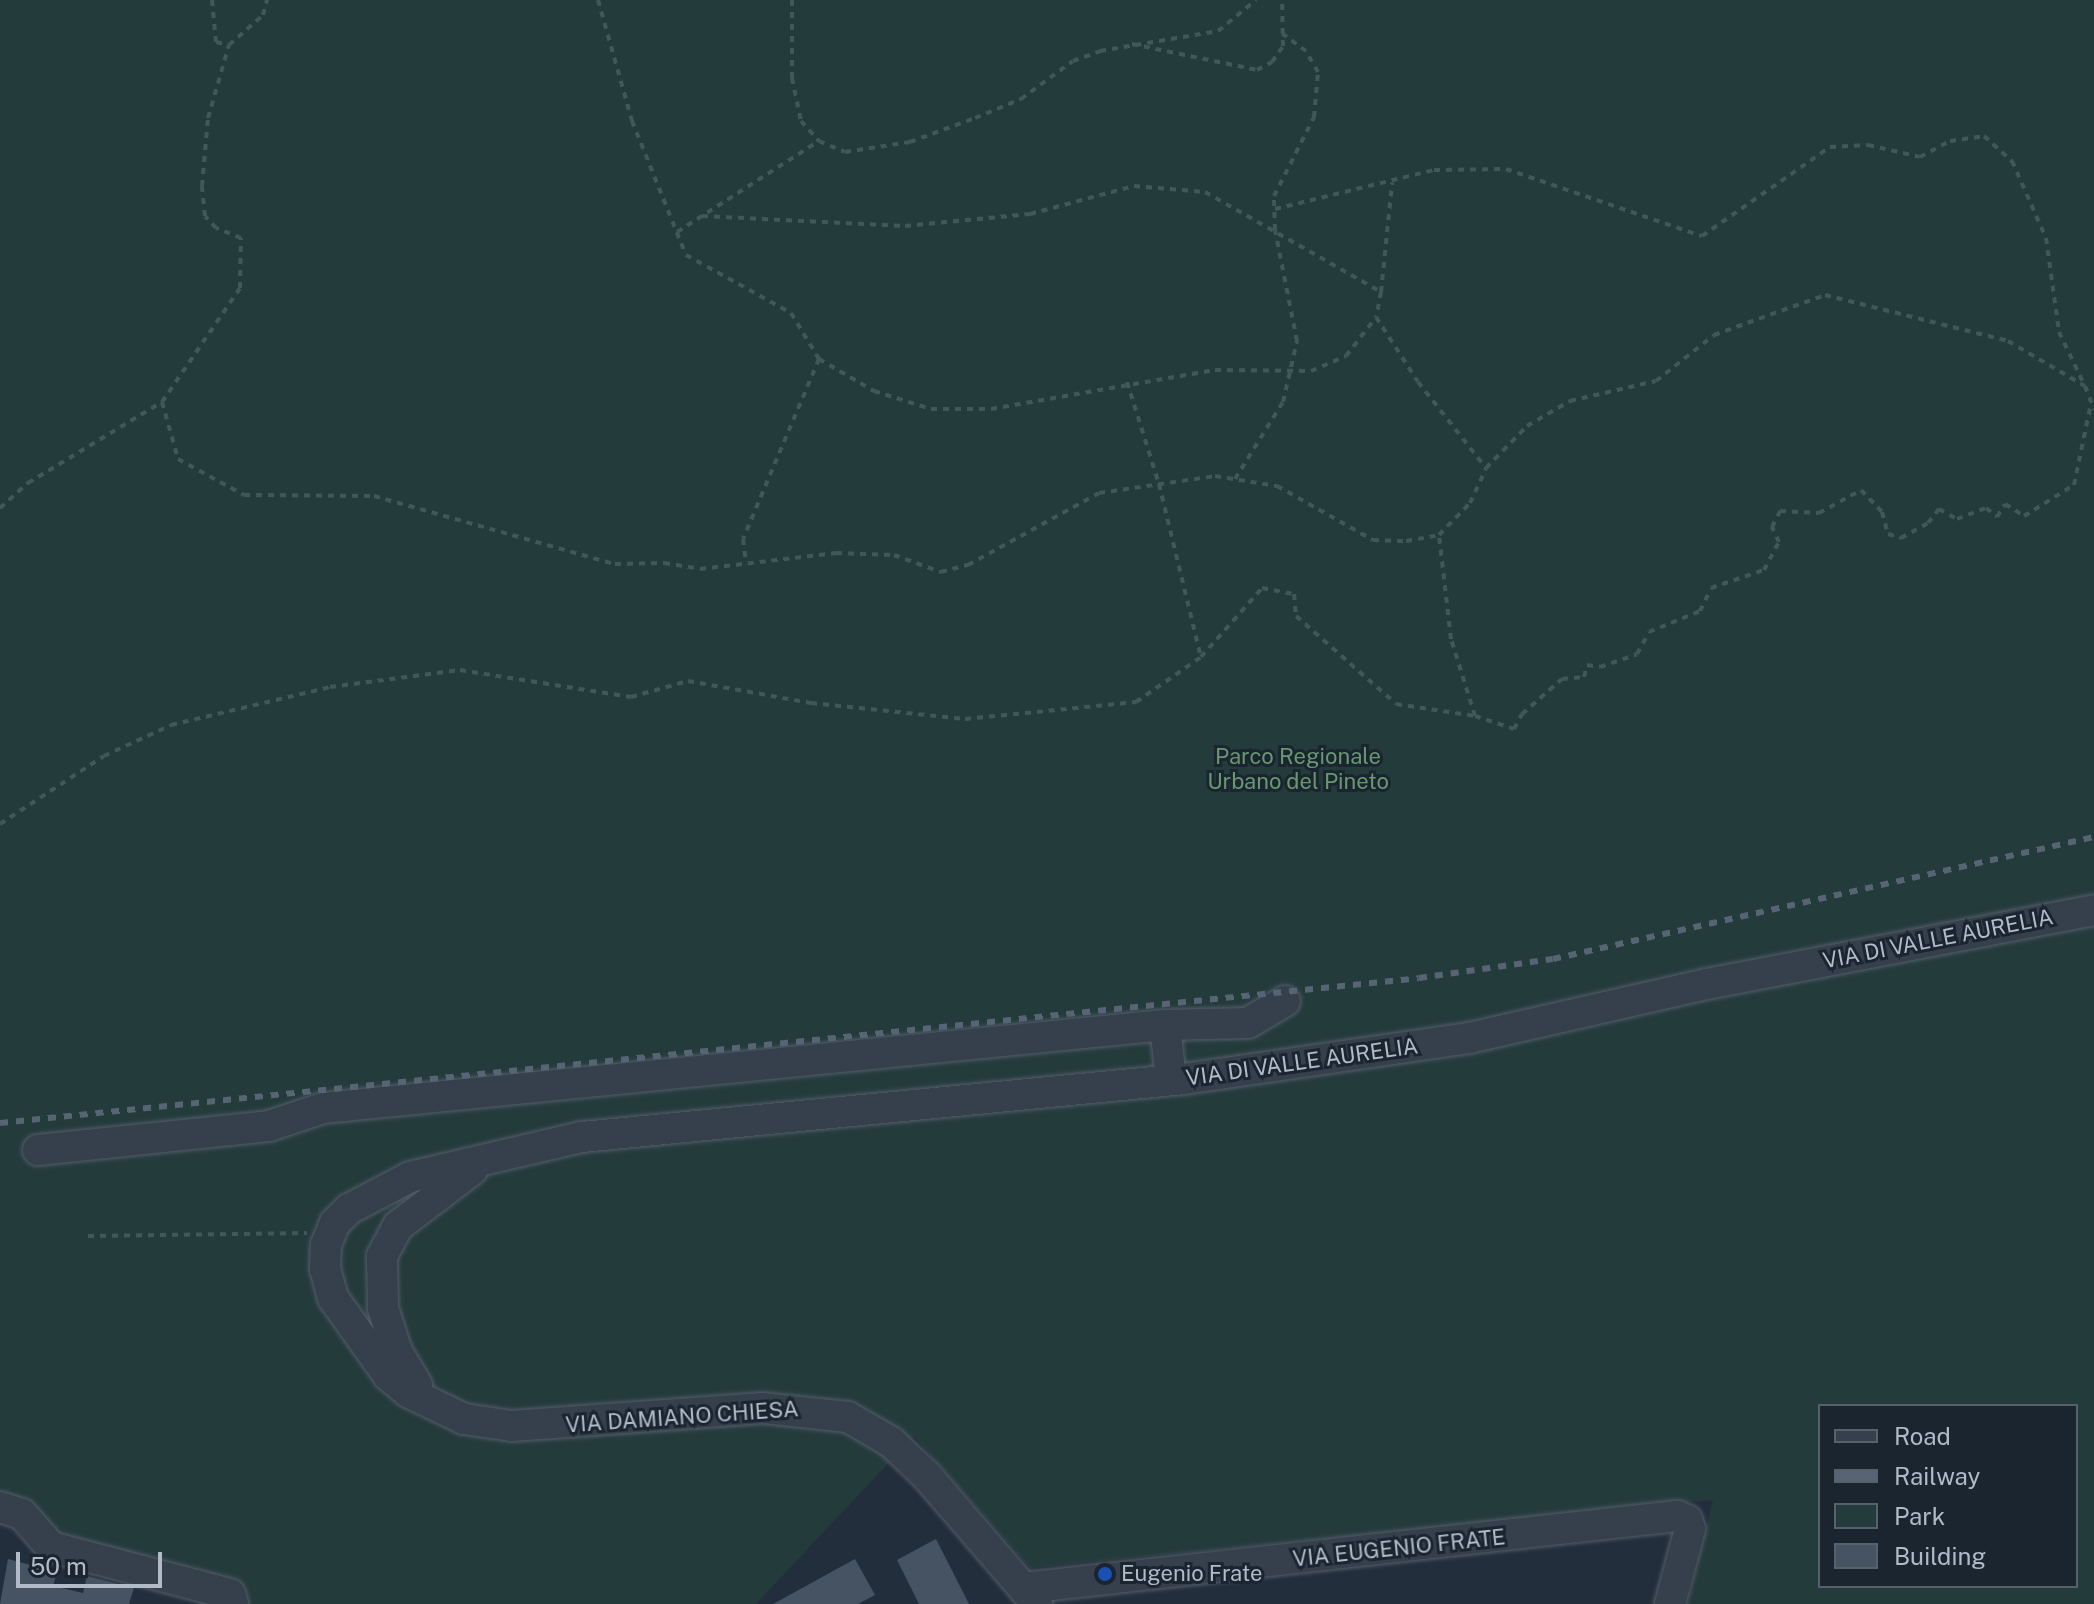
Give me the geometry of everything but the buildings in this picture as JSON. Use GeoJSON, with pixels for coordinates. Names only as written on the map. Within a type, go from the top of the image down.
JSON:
{"type":"FeatureCollection","features":[{"type":"Feature","properties":{"kind":"street","name":"VIA DI VALLE AURELIA"},"geometry":{"type":"LineString","coordinates":[[330,1233],[349,1209],[410,1177],[502,1154],[642,1128],[1171,1080],[1469,1038],[1707,984],[2094,910]]}},
{"type":"Feature","properties":{"kind":"street"},"geometry":{"type":"LineString","coordinates":[[38,1150],[269,1126],[323,1108],[1165,1025],[1248,1023],[1285,1001]]}},
{"type":"Feature","properties":{"kind":"street"},"geometry":{"type":"LineString","coordinates":[[1165,1025],[1171,1080]]}},
{"type":"Feature","properties":{"kind":"street","name":"VIA DI VALLE AURELIA"},"geometry":{"type":"LineString","coordinates":[[382,1256],[398,1226],[418,1207],[450,1181],[502,1154]]}},
{"type":"Feature","properties":{"kind":"street","name":"VIA DAMIANO CHIESA"},"geometry":{"type":"LineString","coordinates":[[330,1233],[325,1269],[344,1316],[388,1375],[408,1392],[475,1422],[512,1426],[763,1408],[836,1413],[891,1442],[1030,1596]]}},
{"type":"Feature","properties":{"kind":"street","name":"VIA DAMIANO CHIESA"},"geometry":{"type":"LineString","coordinates":[[382,1256],[383,1308],[397,1352],[422,1391],[442,1408]]}},
{"type":"Feature","properties":{"kind":"street"},"geometry":{"type":"LineString","coordinates":[[0,1507],[22,1514],[51,1547],[230,1594],[233,1604]]}},
{"type":"Feature","properties":{"kind":"street","name":"VIA EUGENIO FRATE"},"geometry":{"type":"LineString","coordinates":[[1030,1596],[1151,1590],[1677,1516],[1687,1520],[1690,1529],[1670,1604]]}},
{"type":"Feature","properties":{"kind":"path"},"geometry":{"type":"LineString","coordinates":[[212,0],[216,42],[229,45]]}},
{"type":"Feature","properties":{"kind":"path"},"geometry":{"type":"LineString","coordinates":[[0,508],[28,483],[162,402],[240,288],[241,238],[216,228],[205,216],[202,186],[208,118],[229,45],[263,15],[267,0]]}},
{"type":"Feature","properties":{"kind":"path"},"geometry":{"type":"LineString","coordinates":[[598,0],[632,121],[686,255],[791,313],[819,359],[874,391],[931,409],[991,409],[1127,382],[1215,370],[1311,371],[1346,356],[1376,317],[1392,182]]}},
{"type":"Feature","properties":{"kind":"path"},"geometry":{"type":"LineString","coordinates":[[792,0],[792,78],[801,121],[819,141],[845,152],[910,142],[1021,99],[1073,61],[1129,44],[1218,31],[1256,0]]}},
{"type":"Feature","properties":{"kind":"path"},"geometry":{"type":"LineString","coordinates":[[1129,44],[1257,70],[1272,62],[1283,46],[1282,0]]}},
{"type":"Feature","properties":{"kind":"path"},"geometry":{"type":"LineString","coordinates":[[1235,479],[1283,402],[1293,370],[1297,341],[1275,230],[1274,196],[1314,117],[1318,72],[1306,51],[1283,34]]}},
{"type":"Feature","properties":{"kind":"path"},"geometry":{"type":"LineString","coordinates":[[0,824],[104,756],[171,725],[330,687],[460,670],[631,697],[688,681],[811,703],[965,719],[1136,702],[1201,657],[1262,588],[1294,594],[1296,616],[1396,704],[1475,716],[1514,729],[1522,714],[1562,679],[1584,677],[1587,665],[1600,667],[1637,654],[1649,632],[1700,611],[1711,588],[1764,570],[1779,542],[1772,527],[1780,511],[1819,513],[1861,490],[1882,512],[1888,534],[1901,538],[1928,523],[1939,509],[1957,519],[1986,508],[1997,517],[2005,504],[2024,516],[2074,485],[2092,408],[2059,332],[2046,238],[2012,161],[1984,136],[1950,141],[1920,157],[1868,145],[1830,147],[1702,236],[1506,169],[1434,170],[1275,209]]}},
{"type":"Feature","properties":{"kind":"path"},"geometry":{"type":"LineString","coordinates":[[677,232],[819,141]]}},
{"type":"Feature","properties":{"kind":"path"},"geometry":{"type":"LineString","coordinates":[[702,216],[905,226],[1030,214],[1134,186],[1205,192],[1381,292]]}},
{"type":"Feature","properties":{"kind":"path"},"geometry":{"type":"LineString","coordinates":[[162,402],[178,459],[244,495],[374,496],[615,564],[664,563],[700,569],[836,553],[894,555],[941,572],[968,565],[1099,493],[1215,476],[1277,486],[1373,540],[1439,535],[1470,503],[1486,468],[1527,426],[1570,401],[1656,381],[1714,335],[1825,295],[2008,341],[2085,386]]}},
{"type":"Feature","properties":{"kind":"path"},"geometry":{"type":"LineString","coordinates":[[1376,317],[1418,382],[1486,468]]}},
{"type":"Feature","properties":{"kind":"path"},"geometry":{"type":"LineString","coordinates":[[746,563],[743,539],[819,359]]}},
{"type":"Feature","properties":{"kind":"path"},"geometry":{"type":"LineString","coordinates":[[1127,382],[1159,484],[1201,657]]}},
{"type":"Feature","properties":{"kind":"path"},"geometry":{"type":"LineString","coordinates":[[1439,535],[1451,639],[1475,716]]}},
{"type":"Feature","properties":{"kind":"path"},"geometry":{"type":"LineString","coordinates":[[88,1236],[330,1233]]}},
{"type":"Feature","properties":{"kind":"green space","name":"Parco Regionale Urbano del Pineto"},"geometry":{"type":"Polygon","coordinates":[[[0,0],[2094,0],[2094,1604],[1688,1604],[1713,1500],[1030,1568],[914,1436],[756,1604],[200,1604],[0,1519],[0,0]]]}},
{"type":"Feature","properties":{"kind":"railway"},"geometry":{"type":"LineString","coordinates":[[0,1123],[1419,978],[1553,959],[2094,837]]}},
{"type":"Feature","properties":{"kind":"place","name":"Eugenio Frate"},"geometry":{"type":"Point","coordinates":[1105,1574]}}]}
